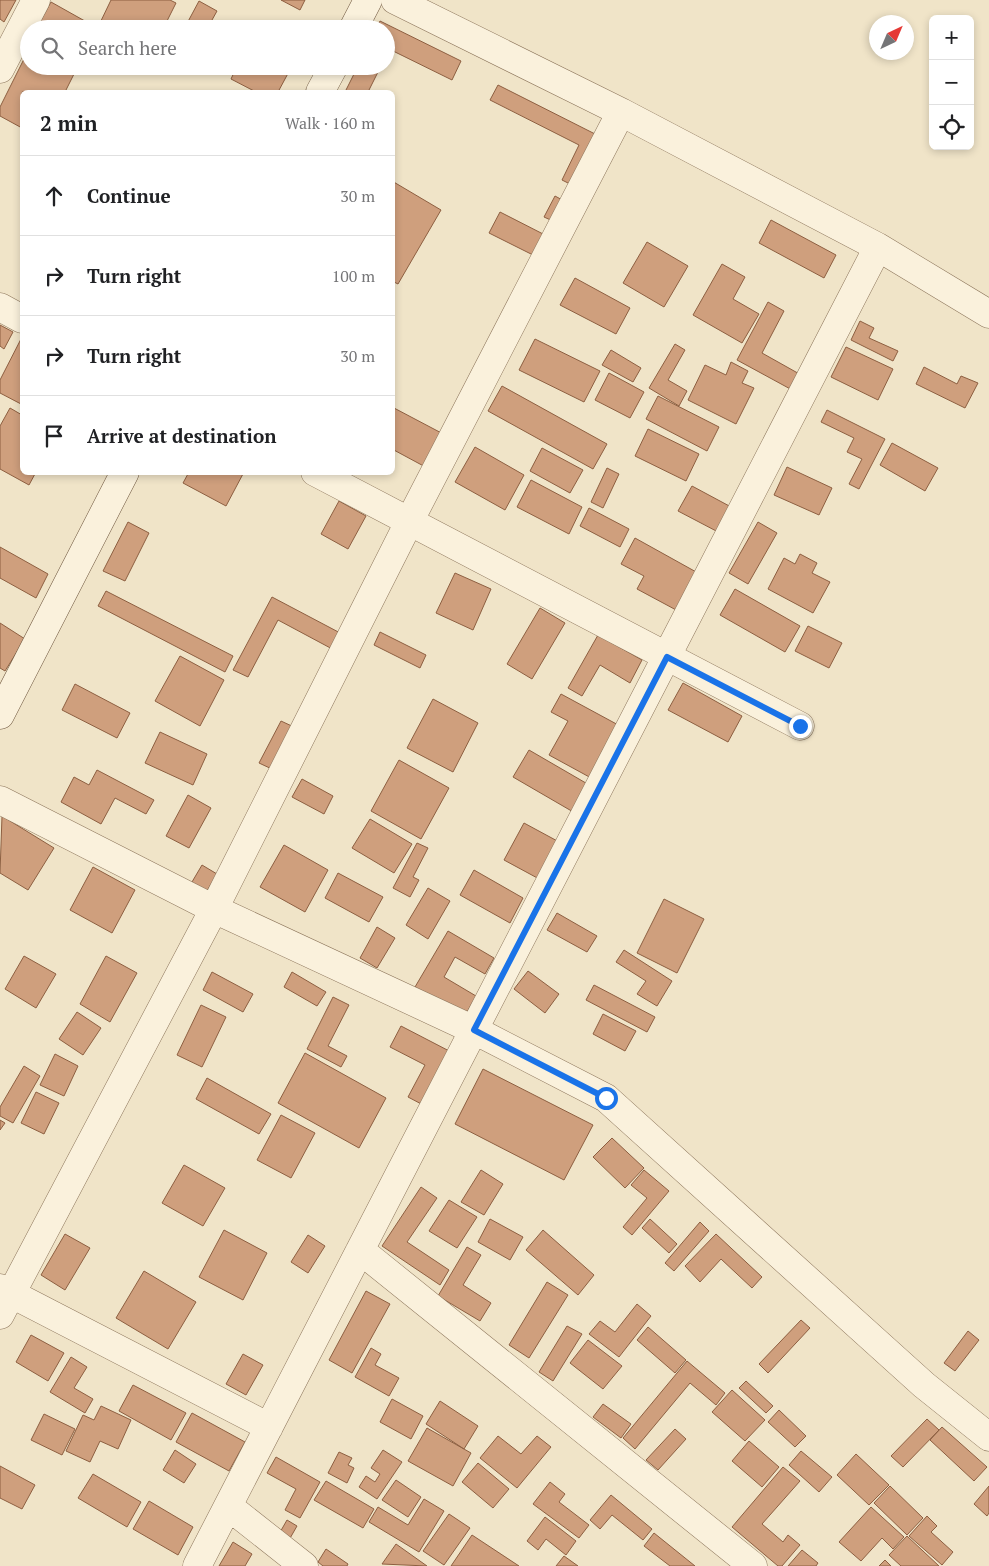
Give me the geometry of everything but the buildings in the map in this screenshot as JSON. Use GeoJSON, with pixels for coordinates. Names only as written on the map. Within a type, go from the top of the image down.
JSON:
{"type":"FeatureCollection","features":[{"type":"Feature","properties":{"kind":"street"},"geometry":{"type":"LineString","coordinates":[[26,20],[36,0]]}},
{"type":"Feature","properties":{"kind":"street"},"geometry":{"type":"LineString","coordinates":[[358,20],[368,0]]}},
{"type":"Feature","properties":{"kind":"street"},"geometry":{"type":"LineString","coordinates":[[395,0],[621,112],[878,247],[989,314]]}},
{"type":"Feature","properties":{"kind":"street"},"geometry":{"type":"LineString","coordinates":[[0,69],[20,31]]}},
{"type":"Feature","properties":{"kind":"street"},"geometry":{"type":"LineString","coordinates":[[321,90],[329,75]]}},
{"type":"Feature","properties":{"kind":"street"},"geometry":{"type":"LineString","coordinates":[[269,1427],[4,1299],[214,909],[409,522],[621,112]]}},
{"type":"Feature","properties":{"kind":"street"},"geometry":{"type":"LineString","coordinates":[[197,1566],[878,247]]}},
{"type":"Feature","properties":{"kind":"street"},"geometry":{"type":"LineString","coordinates":[[0,307],[20,318]]}},
{"type":"Feature","properties":{"kind":"street"},"geometry":{"type":"LineString","coordinates":[[0,715],[122,475]]}},
{"type":"Feature","properties":{"kind":"street"},"geometry":{"type":"LineString","coordinates":[[320,475],[800,726]]}},
{"type":"Feature","properties":{"kind":"street"},"geometry":{"type":"LineString","coordinates":[[0,800],[214,909],[474,1030],[606,1098],[924,1385],[989,1437]]}},
{"type":"Feature","properties":{"kind":"street"},"geometry":{"type":"LineString","coordinates":[[360,1250],[753,1566]]}},
{"type":"Feature","properties":{"kind":"street"},"geometry":{"type":"LineString","coordinates":[[228,1506],[304,1566]]}},
{"type":"Feature","properties":{"kind":"route"},"geometry":{"type":"LineString","coordinates":[[606,1098],[474,1030],[667,657],[800,726]]}}]}
